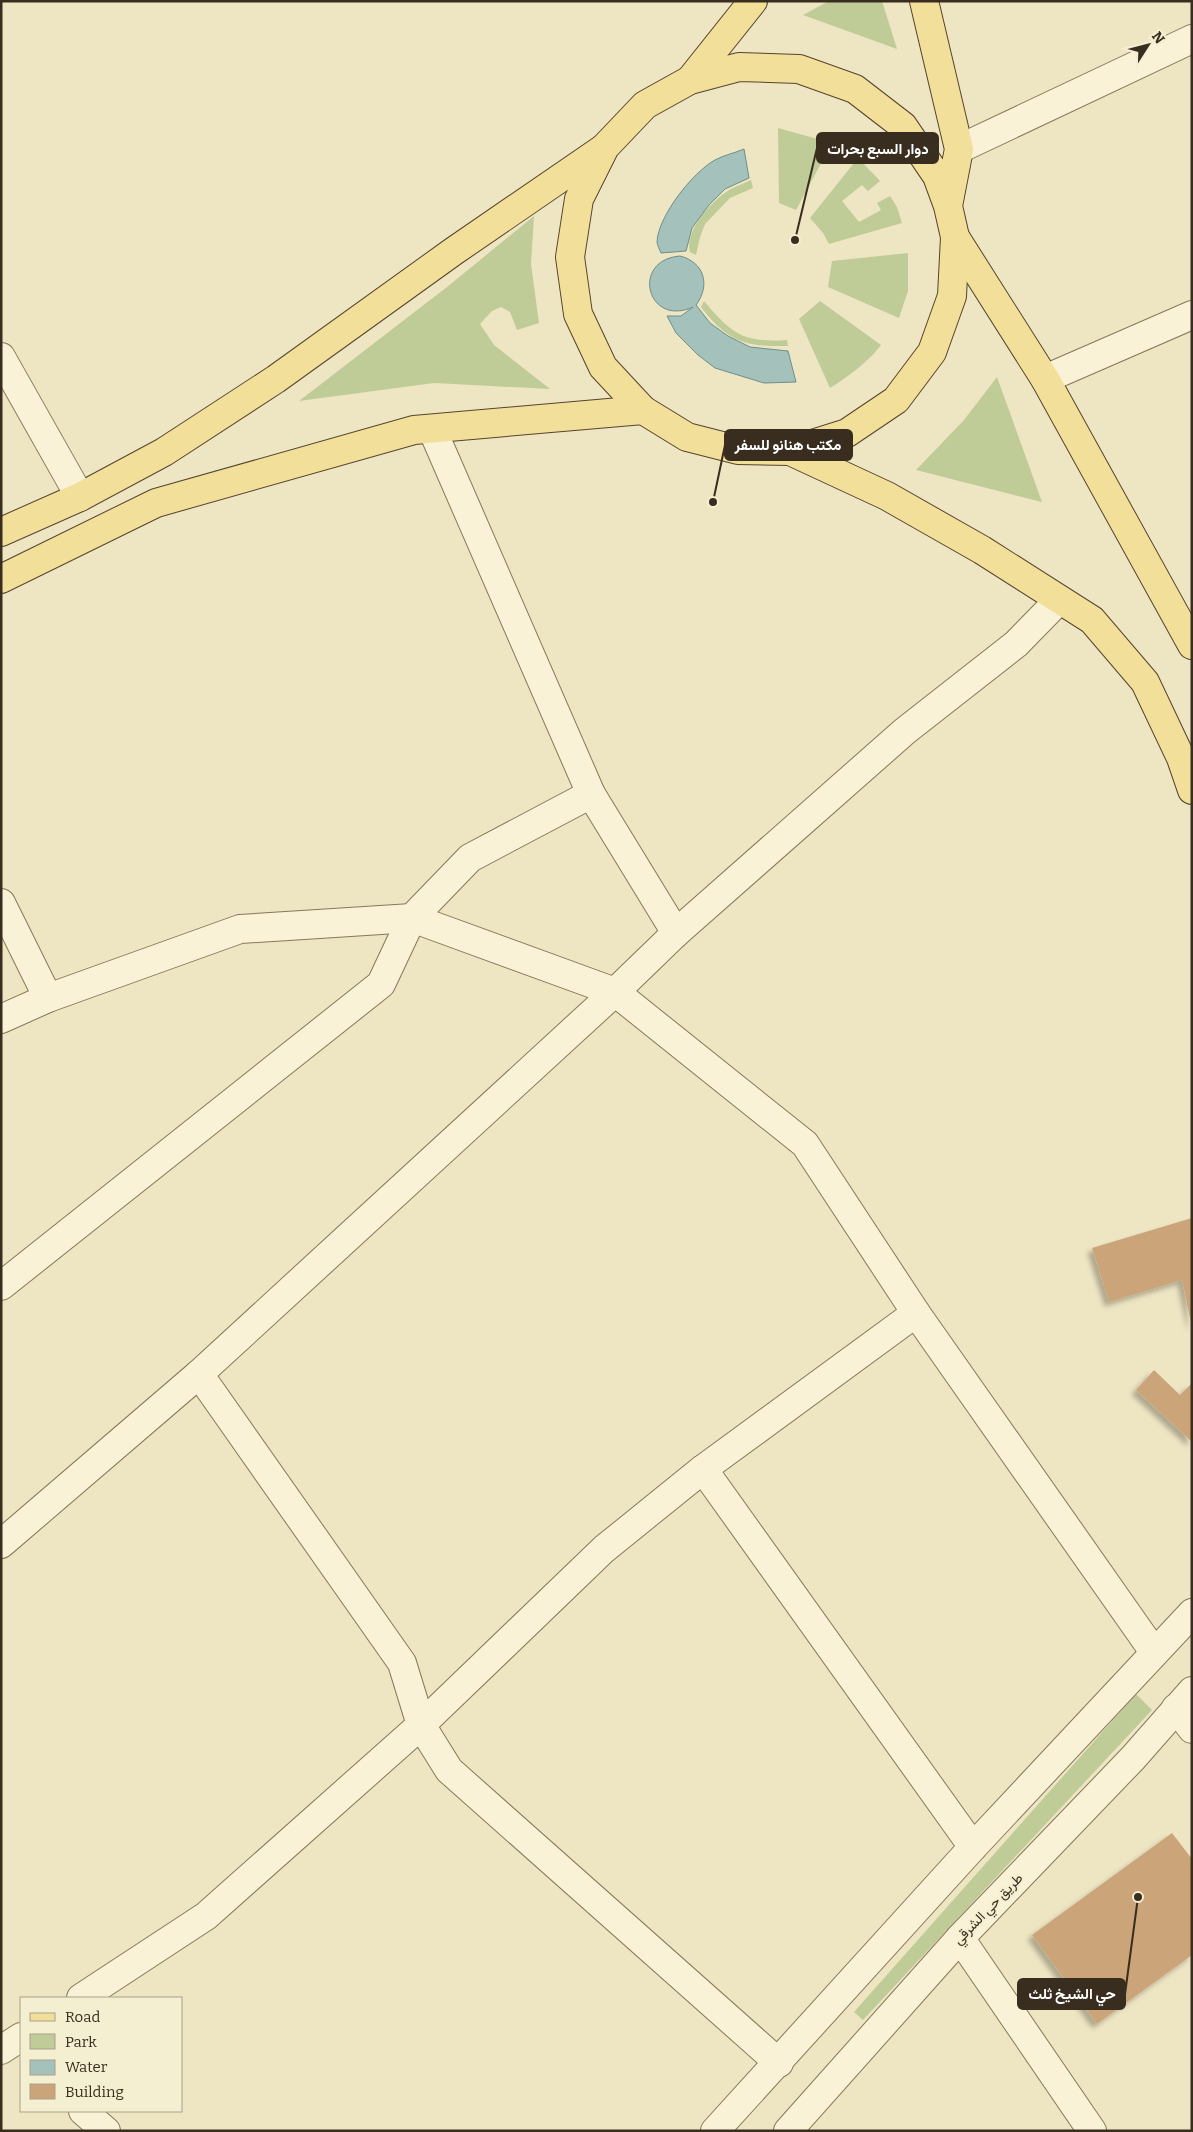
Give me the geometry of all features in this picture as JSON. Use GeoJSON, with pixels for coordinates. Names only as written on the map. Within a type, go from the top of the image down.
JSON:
{"type":"FeatureCollection","features":[{"type":"Feature","properties":{"kind":"main road"},"geometry":{"type":"LineString","coordinates":[[690,80],[753,1]]}},
{"type":"Feature","properties":{"kind":"main road"},"geometry":{"type":"LineString","coordinates":[[924,1],[959,149],[948,206]]}},
{"type":"Feature","properties":{"kind":"main road"},"geometry":{"type":"LineString","coordinates":[[1,532],[80,496],[164,452],[276,379],[454,251],[605,147],[645,105],[690,80],[739,67],[799,69],[855,89],[903,126],[937,176],[948,206],[954,237],[952,296],[932,352],[896,400],[847,433],[790,450],[738,450],[687,437],[643,410],[603,367],[578,314],[570,256],[579,199],[605,147]]}},
{"type":"Feature","properties":{"kind":"main road"},"geometry":{"type":"LineString","coordinates":[[954,237],[1045,379],[1191,639]]}},
{"type":"Feature","properties":{"kind":"main road"},"geometry":{"type":"LineString","coordinates":[[1,579],[156,503],[414,430],[643,410]]}},
{"type":"Feature","properties":{"kind":"main road"},"geometry":{"type":"LineString","coordinates":[[790,450],[886,496],[982,550],[1092,620],[1145,682],[1181,758],[1192,790]]}},
{"type":"Feature","properties":{"kind":"street"},"geometry":{"type":"LineString","coordinates":[[959,149],[1192,39]]}},
{"type":"Feature","properties":{"kind":"street"},"geometry":{"type":"LineString","coordinates":[[1045,379],[1192,315]]}},
{"type":"Feature","properties":{"kind":"street"},"geometry":{"type":"LineString","coordinates":[[1,357],[80,496]]}},
{"type":"Feature","properties":{"kind":"street"},"geometry":{"type":"LineString","coordinates":[[432,429],[591,794],[676,933]]}},
{"type":"Feature","properties":{"kind":"street"},"geometry":{"type":"LineString","coordinates":[[1,1544],[199,1374],[615,992],[676,933],[905,732],[1016,644],[1059,600]]}},
{"type":"Feature","properties":{"kind":"street"},"geometry":{"type":"LineString","coordinates":[[1,1286],[381,984],[412,918],[470,858],[591,794]]}},
{"type":"Feature","properties":{"kind":"street"},"geometry":{"type":"LineString","coordinates":[[1,903],[48,998]]}},
{"type":"Feature","properties":{"kind":"street"},"geometry":{"type":"LineString","coordinates":[[1,1020],[48,998],[240,929],[412,918],[615,992],[805,1144],[916,1313],[1154,1652]]}},
{"type":"Feature","properties":{"kind":"street"},"geometry":{"type":"LineString","coordinates":[[83,1997],[206,1916],[421,1725],[604,1549],[703,1469],[916,1313]]}},
{"type":"Feature","properties":{"kind":"street"},"geometry":{"type":"LineString","coordinates":[[199,1374],[402,1663],[421,1725],[449,1770],[779,2063]]}},
{"type":"Feature","properties":{"kind":"street"},"geometry":{"type":"LineString","coordinates":[[703,1469],[973,1847]]}},
{"type":"Feature","properties":{"kind":"street"},"geometry":{"type":"LineString","coordinates":[[715,2131],[779,2063],[973,1847],[1192,1613]]}},
{"type":"Feature","properties":{"kind":"street","name":"طريق حي الشرقي"},"geometry":{"type":"LineString","coordinates":[[788,2131],[960,1938],[1133,1758],[1187,1709]]}},
{"type":"Feature","properties":{"kind":"street"},"geometry":{"type":"LineString","coordinates":[[960,1938],[1092,2131]]}},
{"type":"Feature","properties":{"kind":"street"},"geometry":{"type":"LineString","coordinates":[[84,2112],[106,2131]]}},
{"type":"Feature","properties":{"kind":"green space"},"geometry":{"type":"Polygon","coordinates":[[[829,1],[882,1],[897,49],[803,15],[829,1]]]}},
{"type":"Feature","properties":{"kind":"green space"},"geometry":{"type":"Polygon","coordinates":[[[778,128],[832,143],[796,210],[779,203],[778,128]]]}},
{"type":"Feature","properties":{"kind":"green space"},"geometry":{"type":"Polygon","coordinates":[[[858,158],[880,181],[868,191],[862,185],[842,201],[859,222],[881,210],[877,203],[890,196],[897,207],[902,223],[829,244],[823,233],[810,218],[858,158]]]}},
{"type":"Feature","properties":{"kind":"green space"},"geometry":{"type":"Polygon","coordinates":[[[751,180],[753,188],[730,198],[705,224],[696,255],[690,252],[689,243],[696,224],[709,206],[725,192],[751,180]]]}},
{"type":"Feature","properties":{"kind":"green space"},"geometry":{"type":"Polygon","coordinates":[[[534,216],[531,264],[539,323],[517,330],[510,312],[501,307],[492,311],[480,324],[494,345],[550,389],[434,383],[299,401],[447,287],[534,216]]]}},
{"type":"Feature","properties":{"kind":"green space"},"geometry":{"type":"Polygon","coordinates":[[[908,253],[908,291],[899,318],[828,287],[832,261],[908,253]]]}},
{"type":"Feature","properties":{"kind":"green space"},"geometry":{"type":"Polygon","coordinates":[[[704,301],[731,329],[740,334],[759,340],[787,340],[788,346],[749,343],[729,335],[701,307],[704,301]]]}},
{"type":"Feature","properties":{"kind":"green space"},"geometry":{"type":"Polygon","coordinates":[[[820,301],[881,345],[857,369],[830,388],[799,319],[820,301]]]}},
{"type":"Feature","properties":{"kind":"green space"},"geometry":{"type":"Polygon","coordinates":[[[997,377],[1042,502],[916,470],[964,420],[997,377]]]}},
{"type":"Feature","properties":{"kind":"green space"},"geometry":{"type":"Polygon","coordinates":[[[1136,1694],[1152,1710],[863,2020],[854,2012],[1136,1694]]]}},
{"type":"Feature","properties":{"kind":"water"},"geometry":{"type":"Polygon","coordinates":[[[744,149],[749,178],[725,189],[709,205],[692,228],[686,251],[661,253],[657,242],[663,220],[687,184],[706,166],[718,158],[744,149]]]}},
{"type":"Feature","properties":{"kind":"water"},"geometry":{"type":"Polygon","coordinates":[[[680,256],[695,263],[703,275],[703,290],[696,305],[710,323],[728,336],[750,347],[788,351],[796,382],[764,383],[715,368],[698,355],[676,333],[667,316],[681,316],[693,307],[677,311],[665,308],[655,301],[651,291],[650,279],[654,269],[664,260],[680,256]]]}},
{"type":"Feature","properties":{"kind":"building"},"geometry":{"type":"Polygon","coordinates":[[[1192,1218],[1192,1327],[1182,1280],[1109,1302],[1092,1248],[1192,1218]]]}},
{"type":"Feature","properties":{"kind":"building"},"geometry":{"type":"Polygon","coordinates":[[[1154,1370],[1180,1395],[1192,1383],[1192,1442],[1136,1390],[1154,1370]]]}},
{"type":"Feature","properties":{"kind":"building"},"geometry":{"type":"Polygon","coordinates":[[[1172,1833],[1192,1859],[1192,1955],[1097,2024],[1032,1935],[1172,1833]]]}},
{"type":"Feature","properties":{"kind":"place","name":"دوار السبع بحرات"},"geometry":{"type":"Point","coordinates":[795,240]}},
{"type":"Feature","properties":{"kind":"place","name":"مكتب هنانو للسفر"},"geometry":{"type":"Point","coordinates":[713,502]}},
{"type":"Feature","properties":{"kind":"place","name":"حي الشيخ ثلث"},"geometry":{"type":"Point","coordinates":[1138,1897]}}]}
